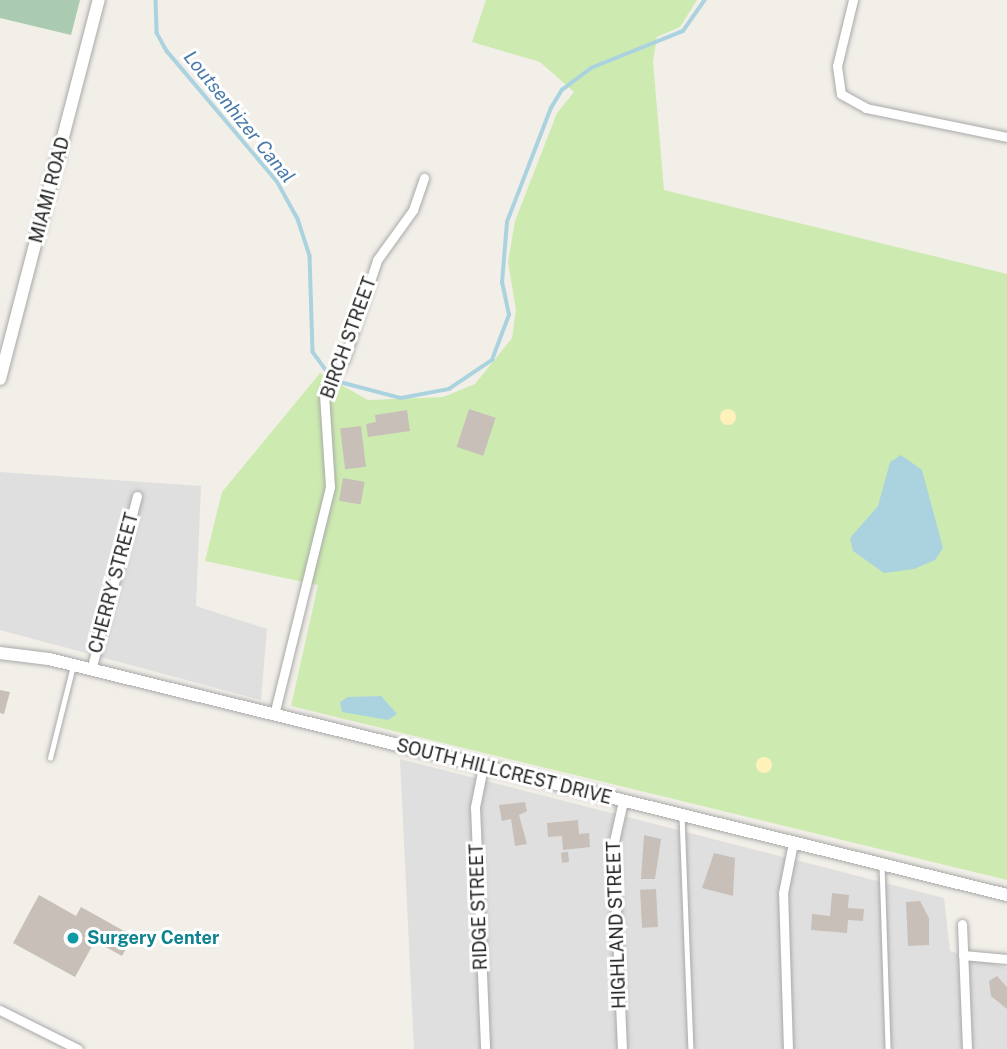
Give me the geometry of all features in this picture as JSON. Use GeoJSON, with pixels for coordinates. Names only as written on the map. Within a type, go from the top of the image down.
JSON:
{"type":"FeatureCollection","features":[{"type":"Feature","properties":{"kind":"street","name":"MIAMI ROAD"},"geometry":{"type":"LineString","coordinates":[[0,379],[99,0]]}},
{"type":"Feature","properties":{"kind":"street"},"geometry":{"type":"LineString","coordinates":[[853,0],[836,84],[841,94],[866,108],[1007,136]]}},
{"type":"Feature","properties":{"kind":"street","name":"BIRCH STREET"},"geometry":{"type":"LineString","coordinates":[[274,715],[330,487],[324,394],[344,360],[377,260],[413,210],[424,178]]}},
{"type":"Feature","properties":{"kind":"street","name":"CHERRY STREET"},"geometry":{"type":"LineString","coordinates":[[91,670],[137,496]]}},
{"type":"Feature","properties":{"kind":"street","name":"SOUTH HILLCREST DRIVE"},"geometry":{"type":"LineString","coordinates":[[0,653],[73,665],[1007,895]]}},
{"type":"Feature","properties":{"kind":"street","name":"RIDGE STREET"},"geometry":{"type":"LineString","coordinates":[[483,767],[475,807],[485,1049]]}},
{"type":"Feature","properties":{"kind":"street","name":"HIGHLAND STREET"},"geometry":{"type":"LineString","coordinates":[[621,1049],[613,846],[623,801]]}},
{"type":"Feature","properties":{"kind":"street"},"geometry":{"type":"LineString","coordinates":[[788,1049],[783,892],[793,843]]}},
{"type":"Feature","properties":{"kind":"street"},"geometry":{"type":"LineString","coordinates":[[962,924],[967,1049]]}},
{"type":"Feature","properties":{"kind":"street"},"geometry":{"type":"LineString","coordinates":[[963,955],[1007,959]]}},
{"type":"Feature","properties":{"kind":"street"},"geometry":{"type":"LineString","coordinates":[[0,1010],[78,1049]]}},
{"type":"Feature","properties":{"kind":"lane"},"geometry":{"type":"LineString","coordinates":[[50,758],[73,665]]}},
{"type":"Feature","properties":{"kind":"lane"},"geometry":{"type":"LineString","coordinates":[[682,816],[691,1049]]}},
{"type":"Feature","properties":{"kind":"lane"},"geometry":{"type":"LineString","coordinates":[[882,865],[888,1049]]}},
{"type":"Feature","properties":{"kind":"shaded area"},"geometry":{"type":"Polygon","coordinates":[[[0,472],[201,486],[196,606],[267,629],[261,700],[0,630],[0,472]]]}},
{"type":"Feature","properties":{"kind":"shaded area"},"geometry":{"type":"Polygon","coordinates":[[[400,759],[944,898],[950,951],[1007,968],[1007,1049],[414,1049],[400,759]]]}},
{"type":"Feature","properties":{"kind":"green space"},"geometry":{"type":"Polygon","coordinates":[[[0,0],[80,0],[71,35],[0,18],[0,0]]]}},
{"type":"Feature","properties":{"kind":"green space"},"geometry":{"type":"Polygon","coordinates":[[[486,0],[697,0],[680,27],[657,37],[653,61],[664,190],[1007,274],[1007,880],[291,706],[318,585],[205,561],[222,492],[320,373],[368,400],[443,397],[475,384],[512,338],[516,310],[508,262],[515,221],[557,113],[574,92],[540,62],[472,42],[486,0]]]}},
{"type":"Feature","properties":{"kind":"sand"},"geometry":{"type":"Polygon","coordinates":[[[728,409],[734,411],[734,423],[728,425],[722,423],[720,417],[722,411],[728,409]]]}},
{"type":"Feature","properties":{"kind":"sand"},"geometry":{"type":"Polygon","coordinates":[[[764,757],[770,759],[770,771],[764,773],[758,771],[756,765],[758,759],[764,757]]]}},
{"type":"Feature","properties":{"kind":"water"},"geometry":{"type":"Polygon","coordinates":[[[901,455],[922,470],[943,548],[935,560],[914,569],[884,573],[853,551],[850,538],[878,506],[890,462],[901,455]]]}},
{"type":"Feature","properties":{"kind":"water"},"geometry":{"type":"Polygon","coordinates":[[[381,696],[397,714],[388,720],[342,712],[340,702],[348,697],[381,696]]]}},
{"type":"Feature","properties":{"kind":"building"},"geometry":{"type":"Polygon","coordinates":[[[469,409],[496,418],[483,456],[457,447],[469,409]]]}},
{"type":"Feature","properties":{"kind":"building"},"geometry":{"type":"Polygon","coordinates":[[[407,410],[410,431],[368,437],[366,424],[376,422],[375,415],[407,410]]]}},
{"type":"Feature","properties":{"kind":"building"},"geometry":{"type":"Polygon","coordinates":[[[361,426],[366,467],[345,469],[340,429],[361,426]]]}},
{"type":"Feature","properties":{"kind":"building"},"geometry":{"type":"Polygon","coordinates":[[[343,478],[365,482],[361,504],[339,501],[343,478]]]}},
{"type":"Feature","properties":{"kind":"building"},"geometry":{"type":"Polygon","coordinates":[[[0,690],[10,692],[4,714],[0,713],[0,690]]]}},
{"type":"Feature","properties":{"kind":"building"},"geometry":{"type":"Polygon","coordinates":[[[525,802],[527,811],[519,815],[527,844],[515,846],[511,819],[502,821],[499,805],[525,802]]]}},
{"type":"Feature","properties":{"kind":"building"},"geometry":{"type":"Polygon","coordinates":[[[578,820],[579,834],[589,833],[590,847],[563,850],[562,836],[548,837],[547,823],[578,820]]]}},
{"type":"Feature","properties":{"kind":"building"},"geometry":{"type":"Polygon","coordinates":[[[644,835],[661,839],[655,879],[641,879],[644,835]]]}},
{"type":"Feature","properties":{"kind":"building"},"geometry":{"type":"Polygon","coordinates":[[[568,852],[569,862],[562,863],[561,853],[568,852]]]}},
{"type":"Feature","properties":{"kind":"building"},"geometry":{"type":"Polygon","coordinates":[[[714,853],[735,858],[733,896],[702,888],[714,853]]]}},
{"type":"Feature","properties":{"kind":"building"},"geometry":{"type":"Polygon","coordinates":[[[656,889],[658,927],[642,928],[640,890],[656,889]]]}},
{"type":"Feature","properties":{"kind":"building"},"geometry":{"type":"Polygon","coordinates":[[[832,893],[849,895],[848,908],[864,909],[863,921],[848,920],[847,933],[811,930],[812,914],[830,916],[832,893]]]}},
{"type":"Feature","properties":{"kind":"building","name":"Surgery Center"},"geometry":{"type":"Polygon","coordinates":[[[39,895],[76,916],[81,907],[133,936],[122,956],[95,941],[75,977],[13,943],[39,895]]]}},
{"type":"Feature","properties":{"kind":"building"},"geometry":{"type":"Polygon","coordinates":[[[920,901],[929,918],[929,945],[908,946],[906,902],[920,901]]]}},
{"type":"Feature","properties":{"kind":"building"},"geometry":{"type":"Polygon","coordinates":[[[997,976],[1007,987],[1007,1009],[991,996],[989,981],[997,976]]]}},
{"type":"Feature","properties":{"kind":"waterway","name":"Loutsenhizer Canal"},"geometry":{"type":"LineString","coordinates":[[156,0],[157,33],[167,51],[277,181],[298,219],[310,256],[313,352],[328,373]]}},
{"type":"Feature","properties":{"kind":"waterway","name":"Loutsenhizer Canal"},"geometry":{"type":"LineString","coordinates":[[340,382],[401,398],[449,389],[492,360],[509,315],[502,283],[507,222],[551,108],[562,90],[591,68],[683,31],[705,0]]}},
{"type":"Feature","properties":{"kind":"place","name":"Surgery Center"},"geometry":{"type":"Point","coordinates":[73,938]}}]}
